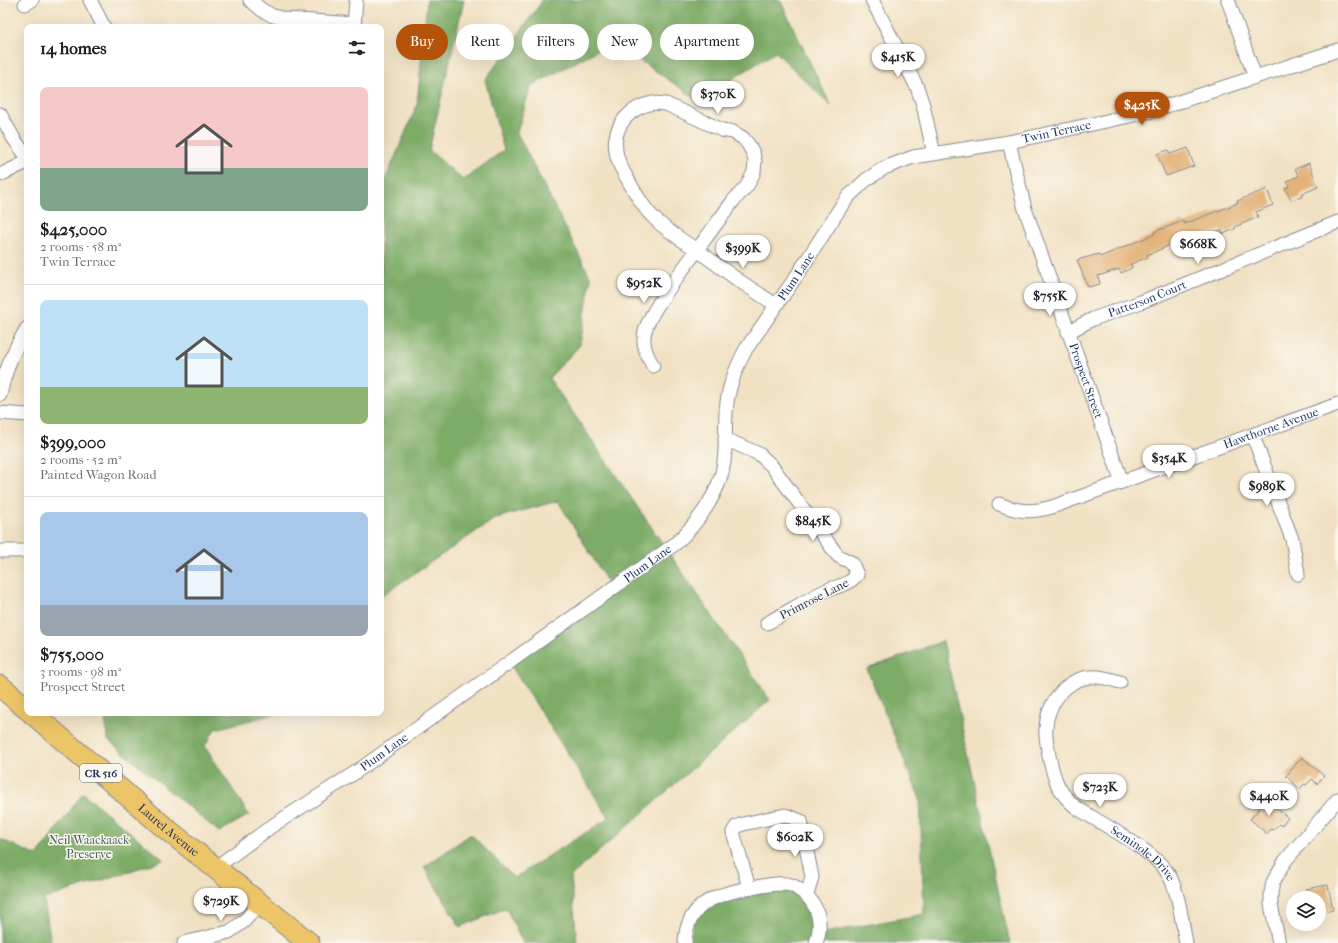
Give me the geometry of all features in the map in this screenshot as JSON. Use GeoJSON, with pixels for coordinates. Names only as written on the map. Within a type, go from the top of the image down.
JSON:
{"type":"FeatureCollection","features":[{"type":"Feature","properties":{"kind":"main road"},"geometry":{"type":"LineString","coordinates":[[0,686],[24,706]]}},
{"type":"Feature","properties":{"kind":"main road","name":"Laurel Avenue"},"geometry":{"type":"LineString","coordinates":[[35,716],[164,827],[309,943]]}},
{"type":"Feature","properties":{"kind":"street"},"geometry":{"type":"LineString","coordinates":[[90,0],[102,24]]}},
{"type":"Feature","properties":{"kind":"street"},"geometry":{"type":"LineString","coordinates":[[250,0],[262,10],[274,16],[285,19],[342,24]]}},
{"type":"Feature","properties":{"kind":"street"},"geometry":{"type":"LineString","coordinates":[[354,24],[356,0]]}},
{"type":"Feature","properties":{"kind":"street"},"geometry":{"type":"LineString","coordinates":[[872,0],[917,87],[923,105],[934,154]]}},
{"type":"Feature","properties":{"kind":"street"},"geometry":{"type":"LineString","coordinates":[[1228,0],[1255,77]]}},
{"type":"Feature","properties":{"kind":"street","name":"Twin Terrace"},"geometry":{"type":"LineString","coordinates":[[934,154],[1009,142],[1148,112],[1338,50]]}},
{"type":"Feature","properties":{"kind":"street"},"geometry":{"type":"LineString","coordinates":[[653,366],[645,351],[644,343],[646,325],[697,250],[733,200],[747,186],[754,172],[755,161],[748,144],[743,138],[733,132],[722,130],[666,104],[653,103],[638,108],[629,114],[622,122],[616,138],[616,150],[619,161],[641,202],[659,224],[697,250],[738,280],[776,305]]}},
{"type":"Feature","properties":{"kind":"street"},"geometry":{"type":"LineString","coordinates":[[0,114],[14,139],[24,153]]}},
{"type":"Feature","properties":{"kind":"street","name":"Prospect Street"},"geometry":{"type":"LineString","coordinates":[[1009,142],[1025,209],[1122,482]]}},
{"type":"Feature","properties":{"kind":"street","name":"Plum Lane"},"geometry":{"type":"LineString","coordinates":[[215,868],[272,826],[356,772],[675,544],[697,522],[713,496],[724,462],[727,402],[734,372],[746,349],[849,196],[866,180],[884,168],[913,157],[934,154]]}},
{"type":"Feature","properties":{"kind":"street"},"geometry":{"type":"LineString","coordinates":[[0,175],[24,163]]}},
{"type":"Feature","properties":{"kind":"street","name":"Patterson Court"},"geometry":{"type":"LineString","coordinates":[[1068,332],[1093,319],[1141,302],[1338,222]]}},
{"type":"Feature","properties":{"kind":"street"},"geometry":{"type":"LineString","coordinates":[[0,395],[3,380],[13,353],[24,333]]}},
{"type":"Feature","properties":{"kind":"street","name":"Hawthorne Avenue"},"geometry":{"type":"LineString","coordinates":[[999,504],[1014,510],[1039,510],[1253,436],[1338,404]]}},
{"type":"Feature","properties":{"kind":"street"},"geometry":{"type":"LineString","coordinates":[[0,412],[24,415]]}},
{"type":"Feature","properties":{"kind":"street"},"geometry":{"type":"LineString","coordinates":[[1253,436],[1292,539],[1298,574]]}},
{"type":"Feature","properties":{"kind":"street","name":"Primrose Lane"},"geometry":{"type":"LineString","coordinates":[[725,439],[759,454],[771,465],[838,556],[852,563],[857,575],[851,582],[841,587],[828,590],[767,624]]}},
{"type":"Feature","properties":{"kind":"street"},"geometry":{"type":"LineString","coordinates":[[0,551],[24,551]]}},
{"type":"Feature","properties":{"kind":"street","name":"Seminole Drive"},"geometry":{"type":"LineString","coordinates":[[1120,682],[1104,677],[1088,677],[1075,682],[1059,695],[1048,715],[1046,727],[1046,738],[1054,779],[1068,801],[1138,846],[1156,860],[1169,875],[1175,892],[1186,943]]}},
{"type":"Feature","properties":{"kind":"street"},"geometry":{"type":"LineString","coordinates":[[1279,943],[1271,905],[1273,882],[1285,861],[1338,799]]}},
{"type":"Feature","properties":{"kind":"street"},"geometry":{"type":"LineString","coordinates":[[749,888],[733,832],[736,827],[743,824],[785,815],[801,821],[812,877],[807,895]]}},
{"type":"Feature","properties":{"kind":"street"},"geometry":{"type":"LineString","coordinates":[[684,943],[688,923],[694,913],[706,902],[727,892],[777,884],[790,885],[807,895],[818,910],[820,926],[816,943]]}},
{"type":"Feature","properties":{"kind":"street"},"geometry":{"type":"LineString","coordinates":[[184,943],[229,932],[243,922],[260,904]]}},
{"type":"Feature","properties":{"kind":"green space"},"geometry":{"type":"Polygon","coordinates":[[[427,0],[464,0],[458,24],[456,24],[456,34],[429,150],[463,180],[504,150],[485,80],[500,60],[514,60],[514,40],[522,29],[522,60],[579,60],[531,86],[517,133],[591,278],[580,345],[549,378],[770,700],[571,876],[577,943],[523,943],[506,908],[460,927],[424,867],[471,834],[514,878],[609,818],[510,664],[613,591],[558,501],[496,518],[384,594],[384,183],[417,105],[421,60],[448,60],[448,24],[425,24],[427,0]]]}},
{"type":"Feature","properties":{"kind":"green space"},"geometry":{"type":"Polygon","coordinates":[[[541,0],[780,0],[831,106],[776,52],[698,100],[639,60],[652,60],[652,24],[597,24],[597,51],[589,55],[589,24],[526,24],[541,3],[541,0]]]}},
{"type":"Feature","properties":{"kind":"green space"},"geometry":{"type":"Polygon","coordinates":[[[943,641],[1010,943],[689,943],[696,911],[734,894],[794,887],[824,933],[924,914],[920,799],[867,669],[943,641]]]}},
{"type":"Feature","properties":{"kind":"green space"},"geometry":{"type":"Polygon","coordinates":[[[104,716],[267,716],[215,729],[205,746],[249,815],[219,832],[108,740],[104,716]]]}},
{"type":"Feature","properties":{"kind":"green space","name":"Neil Waackaack Preserve"},"geometry":{"type":"Polygon","coordinates":[[[83,793],[164,860],[44,899],[51,943],[0,943],[0,839],[37,856],[83,793]]]}},
{"type":"Feature","properties":{"kind":"building"},"geometry":{"type":"Polygon","coordinates":[[[1188,148],[1194,166],[1166,176],[1157,154],[1168,150],[1170,154],[1188,148]]]}},
{"type":"Feature","properties":{"kind":"building"},"geometry":{"type":"Polygon","coordinates":[[[1309,163],[1318,187],[1301,194],[1302,197],[1291,200],[1285,188],[1289,187],[1287,181],[1299,176],[1295,169],[1309,163]]]}},
{"type":"Feature","properties":{"kind":"building"},"geometry":{"type":"Polygon","coordinates":[[[1267,189],[1273,205],[1256,212],[1258,217],[1223,234],[1221,230],[1203,235],[1179,246],[1177,242],[1147,255],[1148,257],[1131,264],[1132,268],[1121,273],[1119,269],[1098,276],[1100,284],[1088,287],[1077,260],[1099,254],[1100,257],[1155,234],[1154,232],[1183,221],[1184,224],[1238,203],[1237,201],[1267,189]]]}},
{"type":"Feature","properties":{"kind":"building"},"geometry":{"type":"Polygon","coordinates":[[[1302,757],[1324,776],[1317,784],[1312,779],[1306,785],[1304,784],[1300,789],[1286,776],[1302,757]]]}},
{"type":"Feature","properties":{"kind":"building"},"geometry":{"type":"Polygon","coordinates":[[[1267,800],[1288,818],[1281,826],[1279,824],[1273,830],[1271,829],[1267,834],[1250,819],[1267,800]]]}},
{"type":"Feature","properties":{"kind":"building"},"geometry":{"type":"Polygon","coordinates":[[[1328,885],[1333,910],[1326,912],[1326,891],[1306,891],[1306,889],[1328,885]]]}}]}
